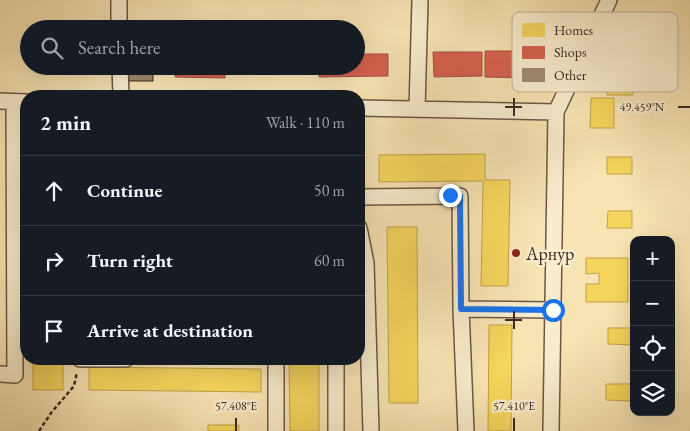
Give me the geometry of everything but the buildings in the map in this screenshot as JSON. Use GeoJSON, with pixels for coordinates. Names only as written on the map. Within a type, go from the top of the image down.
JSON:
{"type":"FeatureCollection","features":[{"type":"Feature","properties":{"kind":"street"},"geometry":{"type":"LineString","coordinates":[[119,0],[119,20]]}},
{"type":"Feature","properties":{"kind":"street"},"geometry":{"type":"LineString","coordinates":[[417,110],[420,0]]}},
{"type":"Feature","properties":{"kind":"street"},"geometry":{"type":"LineString","coordinates":[[604,12],[610,0]]}},
{"type":"Feature","properties":{"kind":"street"},"geometry":{"type":"LineString","coordinates":[[120,75],[120,90]]}},
{"type":"Feature","properties":{"kind":"street"},"geometry":{"type":"LineString","coordinates":[[551,431],[556,112],[566,92]]}},
{"type":"Feature","properties":{"kind":"street"},"geometry":{"type":"LineString","coordinates":[[0,374],[15,375],[20,196],[7,178],[14,102]]}},
{"type":"Feature","properties":{"kind":"street"},"geometry":{"type":"LineString","coordinates":[[365,108],[556,112]]}},
{"type":"Feature","properties":{"kind":"street"},"geometry":{"type":"LineString","coordinates":[[365,197],[460,196],[461,309],[466,431]]}},
{"type":"Feature","properties":{"kind":"street"},"geometry":{"type":"LineString","coordinates":[[461,309],[553,310]]}},
{"type":"Feature","properties":{"kind":"street"},"geometry":{"type":"LineString","coordinates":[[365,319],[371,431]]}},
{"type":"Feature","properties":{"kind":"street"},"geometry":{"type":"LineString","coordinates":[[276,365],[276,431]]}},
{"type":"Feature","properties":{"kind":"street"},"geometry":{"type":"LineString","coordinates":[[336,365],[336,431]]}},
{"type":"Feature","properties":{"kind":"path"},"geometry":{"type":"LineString","coordinates":[[39,431],[51,413],[74,386],[79,365]]}},
{"type":"Feature","properties":{"kind":"place","name":"Арнур"},"geometry":{"type":"Point","coordinates":[516,253]}},
{"type":"Feature","properties":{"kind":"route"},"geometry":{"type":"LineString","coordinates":[[450,195],[460,196],[461,309],[553,310]]}}]}
